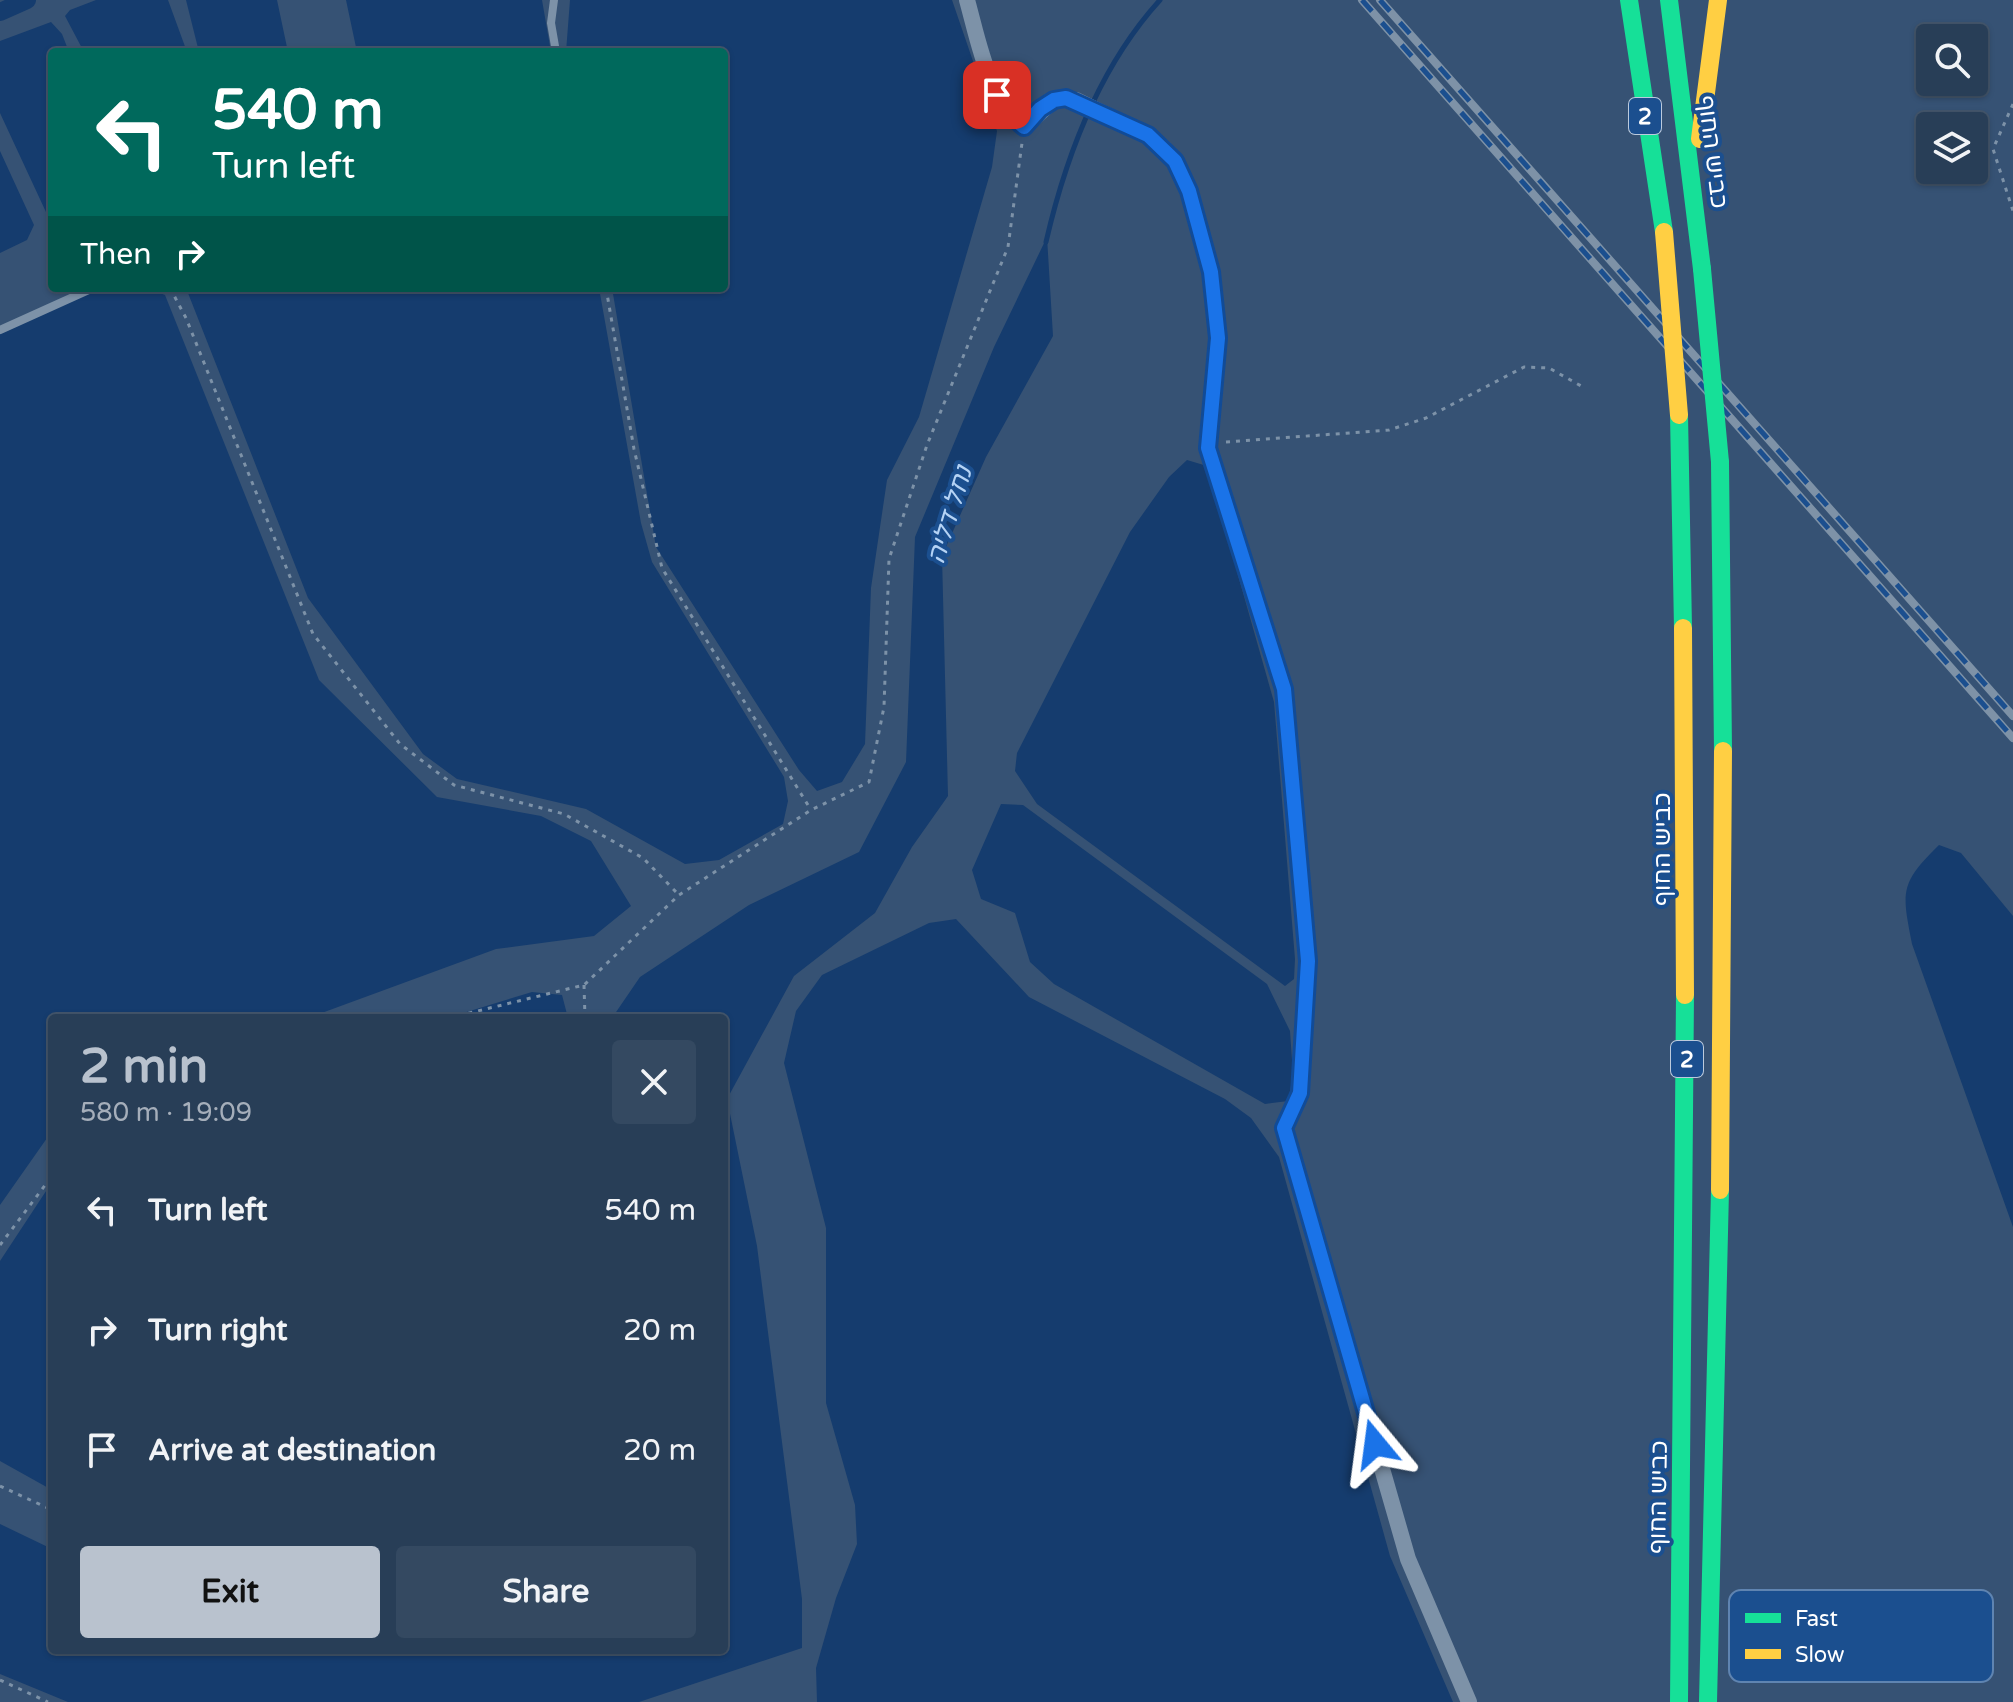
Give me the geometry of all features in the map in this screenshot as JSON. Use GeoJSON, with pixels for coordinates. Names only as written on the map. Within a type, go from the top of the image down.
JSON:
{"type":"FeatureCollection","features":[{"type":"Feature","properties":{"kind":"highway","name":"כביש החוף"},"geometry":{"type":"LineString","coordinates":[[1629,0],[1664,232],[1679,415],[1685,700],[1687,1143],[1679,1702]]}},
{"type":"Feature","properties":{"kind":"highway","name":"כביש החוף"},"geometry":{"type":"LineString","coordinates":[[1669,0],[1696,196],[1720,462],[1723,654],[1720,1356],[1708,1702]]}},
{"type":"Feature","properties":{"kind":"highway"},"geometry":{"type":"LineString","coordinates":[[1696,196],[1704,92],[1718,0]]}},
{"type":"Feature","properties":{"kind":"street"},"geometry":{"type":"LineString","coordinates":[[967,0],[989,79],[1006,111],[1024,127],[1054,100],[1076,100],[1148,135],[1175,161],[1189,191],[1211,272],[1218,338],[1208,448],[1284,689],[1308,961],[1300,1093],[1284,1128],[1408,1559],[1469,1702]]}},
{"type":"Feature","properties":{"kind":"lane"},"geometry":{"type":"LineString","coordinates":[[554,0],[551,23],[555,48]]}},
{"type":"Feature","properties":{"kind":"lane"},"geometry":{"type":"LineString","coordinates":[[0,330],[84,292]]}},
{"type":"Feature","properties":{"kind":"path"},"geometry":{"type":"LineString","coordinates":[[2013,104],[1993,149],[2013,211]]}},
{"type":"Feature","properties":{"kind":"path"},"geometry":{"type":"LineString","coordinates":[[465,1014],[584,985],[679,895],[811,810],[869,782],[884,707],[889,559],[927,445],[1008,247],[1024,127]]}},
{"type":"Feature","properties":{"kind":"path"},"geometry":{"type":"LineString","coordinates":[[172,292],[186,318],[313,634],[400,744],[454,785],[564,814],[643,858],[679,895]]}},
{"type":"Feature","properties":{"kind":"path"},"geometry":{"type":"LineString","coordinates":[[607,292],[634,449],[662,568],[811,810]]}},
{"type":"Feature","properties":{"kind":"path"},"geometry":{"type":"LineString","coordinates":[[1208,448],[1247,438],[1389,430],[1426,418],[1524,367],[1549,368],[1583,387]]}},
{"type":"Feature","properties":{"kind":"path"},"geometry":{"type":"LineString","coordinates":[[584,985],[585,1014]]}},
{"type":"Feature","properties":{"kind":"path"},"geometry":{"type":"LineString","coordinates":[[0,1245],[48,1181]]}},
{"type":"Feature","properties":{"kind":"path"},"geometry":{"type":"LineString","coordinates":[[0,1486],[48,1508]]}},
{"type":"Feature","properties":{"kind":"path"},"geometry":{"type":"LineString","coordinates":[[0,1680],[48,1702]]}},
{"type":"Feature","properties":{"kind":"water"},"geometry":{"type":"Polygon","coordinates":[[[96,0],[168,0],[186,48],[82,48],[65,16],[70,10],[96,0]]]}},
{"type":"Feature","properties":{"kind":"water"},"geometry":{"type":"Polygon","coordinates":[[[186,0],[277,0],[287,48],[198,48],[186,0]]]}},
{"type":"Feature","properties":{"kind":"water"},"geometry":{"type":"Polygon","coordinates":[[[346,0],[542,0],[550,48],[356,48],[346,0]]]}},
{"type":"Feature","properties":{"kind":"water"},"geometry":{"type":"Polygon","coordinates":[[[570,0],[952,0],[997,131],[992,167],[919,417],[887,480],[871,588],[865,744],[842,782],[817,791],[799,770],[656,547],[613,292],[728,292],[728,48],[566,48],[570,0]]]}},
{"type":"Feature","properties":{"kind":"water"},"geometry":{"type":"Polygon","coordinates":[[[51,22],[62,34],[67,48],[48,48],[48,216],[0,113],[0,41],[51,22]]]}},
{"type":"Feature","properties":{"kind":"water"},"geometry":{"type":"Polygon","coordinates":[[[0,151],[34,225],[27,240],[0,253],[0,151]]]}},
{"type":"Feature","properties":{"kind":"water"},"geometry":{"type":"Polygon","coordinates":[[[1047,237],[1053,336],[986,457],[942,556],[948,796],[912,847],[875,913],[794,976],[728,1097],[728,1014],[615,1014],[640,977],[749,905],[859,852],[906,762],[915,537],[994,347],[1047,237]]]}},
{"type":"Feature","properties":{"kind":"water"},"geometry":{"type":"Polygon","coordinates":[[[92,292],[157,292],[165,295],[319,680],[437,797],[541,816],[591,841],[631,906],[594,936],[496,949],[319,1014],[48,1014],[48,1137],[0,1205],[0,334],[92,292]]]}},
{"type":"Feature","properties":{"kind":"water"},"geometry":{"type":"Polygon","coordinates":[[[188,292],[600,292],[641,523],[652,562],[784,777],[788,801],[783,824],[719,860],[685,864],[586,809],[457,779],[423,754],[308,598],[188,292]]]}},
{"type":"Feature","properties":{"kind":"water"},"geometry":{"type":"Polygon","coordinates":[[[1187,460],[1207,466],[1274,702],[1295,959],[1294,979],[1285,986],[1037,804],[1015,771],[1017,753],[1130,532],[1169,477],[1187,460]]]}},
{"type":"Feature","properties":{"kind":"water"},"geometry":{"type":"Polygon","coordinates":[[[1001,804],[1023,805],[1267,984],[1290,1031],[1293,1075],[1288,1101],[1265,1104],[1054,984],[1030,962],[1015,913],[981,899],[972,870],[1001,804]]]}},
{"type":"Feature","properties":{"kind":"water"},"geometry":{"type":"Polygon","coordinates":[[[1939,845],[1961,853],[2013,916],[2013,1227],[1912,944],[1906,912],[1907,890],[1916,870],[1939,845]]]}},
{"type":"Feature","properties":{"kind":"water"},"geometry":{"type":"Polygon","coordinates":[[[956,919],[1029,997],[1225,1099],[1251,1118],[1279,1157],[1390,1556],[1453,1702],[817,1702],[816,1668],[836,1598],[857,1544],[855,1505],[826,1403],[826,1228],[784,1063],[796,1011],[822,975],[929,923],[956,919]]]}},
{"type":"Feature","properties":{"kind":"water"},"geometry":{"type":"Polygon","coordinates":[[[532,992],[562,995],[567,1014],[460,1014],[532,992]]]}},
{"type":"Feature","properties":{"kind":"water"},"geometry":{"type":"Polygon","coordinates":[[[728,1104],[757,1246],[802,1599],[802,1648],[639,1702],[68,1702],[0,1674],[0,1524],[48,1547],[48,1654],[728,1654],[728,1104]]]}},
{"type":"Feature","properties":{"kind":"water"},"geometry":{"type":"Polygon","coordinates":[[[48,1188],[48,1488],[0,1461],[0,1261],[48,1188]]]}},
{"type":"Feature","properties":{"kind":"waterway"},"geometry":{"type":"LineString","coordinates":[[0,12],[27,0]]}},
{"type":"Feature","properties":{"kind":"waterway","name":"נחל דליה"},"geometry":{"type":"LineString","coordinates":[[1046,242],[1075,145],[1102,83],[1138,26],[1160,0]]}},
{"type":"Feature","properties":{"kind":"railway"},"geometry":{"type":"LineString","coordinates":[[1362,0],[2013,738]]}},
{"type":"Feature","properties":{"kind":"railway"},"geometry":{"type":"LineString","coordinates":[[1380,0],[2013,716]]}},
{"type":"Feature","properties":{"kind":"traffic: fast"},"geometry":{"type":"LineString","coordinates":[[1629,0],[1664,232]]}},
{"type":"Feature","properties":{"kind":"traffic: fast"},"geometry":{"type":"LineString","coordinates":[[1669,0],[1702,269]]}},
{"type":"Feature","properties":{"kind":"traffic: fast"},"geometry":{"type":"LineString","coordinates":[[1702,269],[1720,462]]}},
{"type":"Feature","properties":{"kind":"traffic: fast"},"geometry":{"type":"LineString","coordinates":[[1679,415],[1683,628]]}},
{"type":"Feature","properties":{"kind":"traffic: fast"},"geometry":{"type":"LineString","coordinates":[[1720,462],[1723,751]]}},
{"type":"Feature","properties":{"kind":"traffic: fast"},"geometry":{"type":"LineString","coordinates":[[1679,1702],[1685,995]]}},
{"type":"Feature","properties":{"kind":"traffic: fast"},"geometry":{"type":"LineString","coordinates":[[1708,1702],[1720,1190]]}},
{"type":"Feature","properties":{"kind":"traffic: slow"},"geometry":{"type":"LineString","coordinates":[[1700,139],[1718,0]]}},
{"type":"Feature","properties":{"kind":"traffic: slow"},"geometry":{"type":"LineString","coordinates":[[1664,232],[1679,415]]}},
{"type":"Feature","properties":{"kind":"traffic: slow"},"geometry":{"type":"LineString","coordinates":[[1683,628],[1685,995]]}},
{"type":"Feature","properties":{"kind":"traffic: slow"},"geometry":{"type":"LineString","coordinates":[[1720,1190],[1723,751]]}},
{"type":"Feature","properties":{"kind":"route"},"geometry":{"type":"LineString","coordinates":[[997,95],[1006,111],[1024,127],[1040,109],[1054,100],[1066,98],[1148,135],[1175,161],[1189,191],[1211,272],[1218,338],[1208,448],[1284,689],[1308,961],[1300,1093],[1284,1128],[1375,1444]]}}]}
